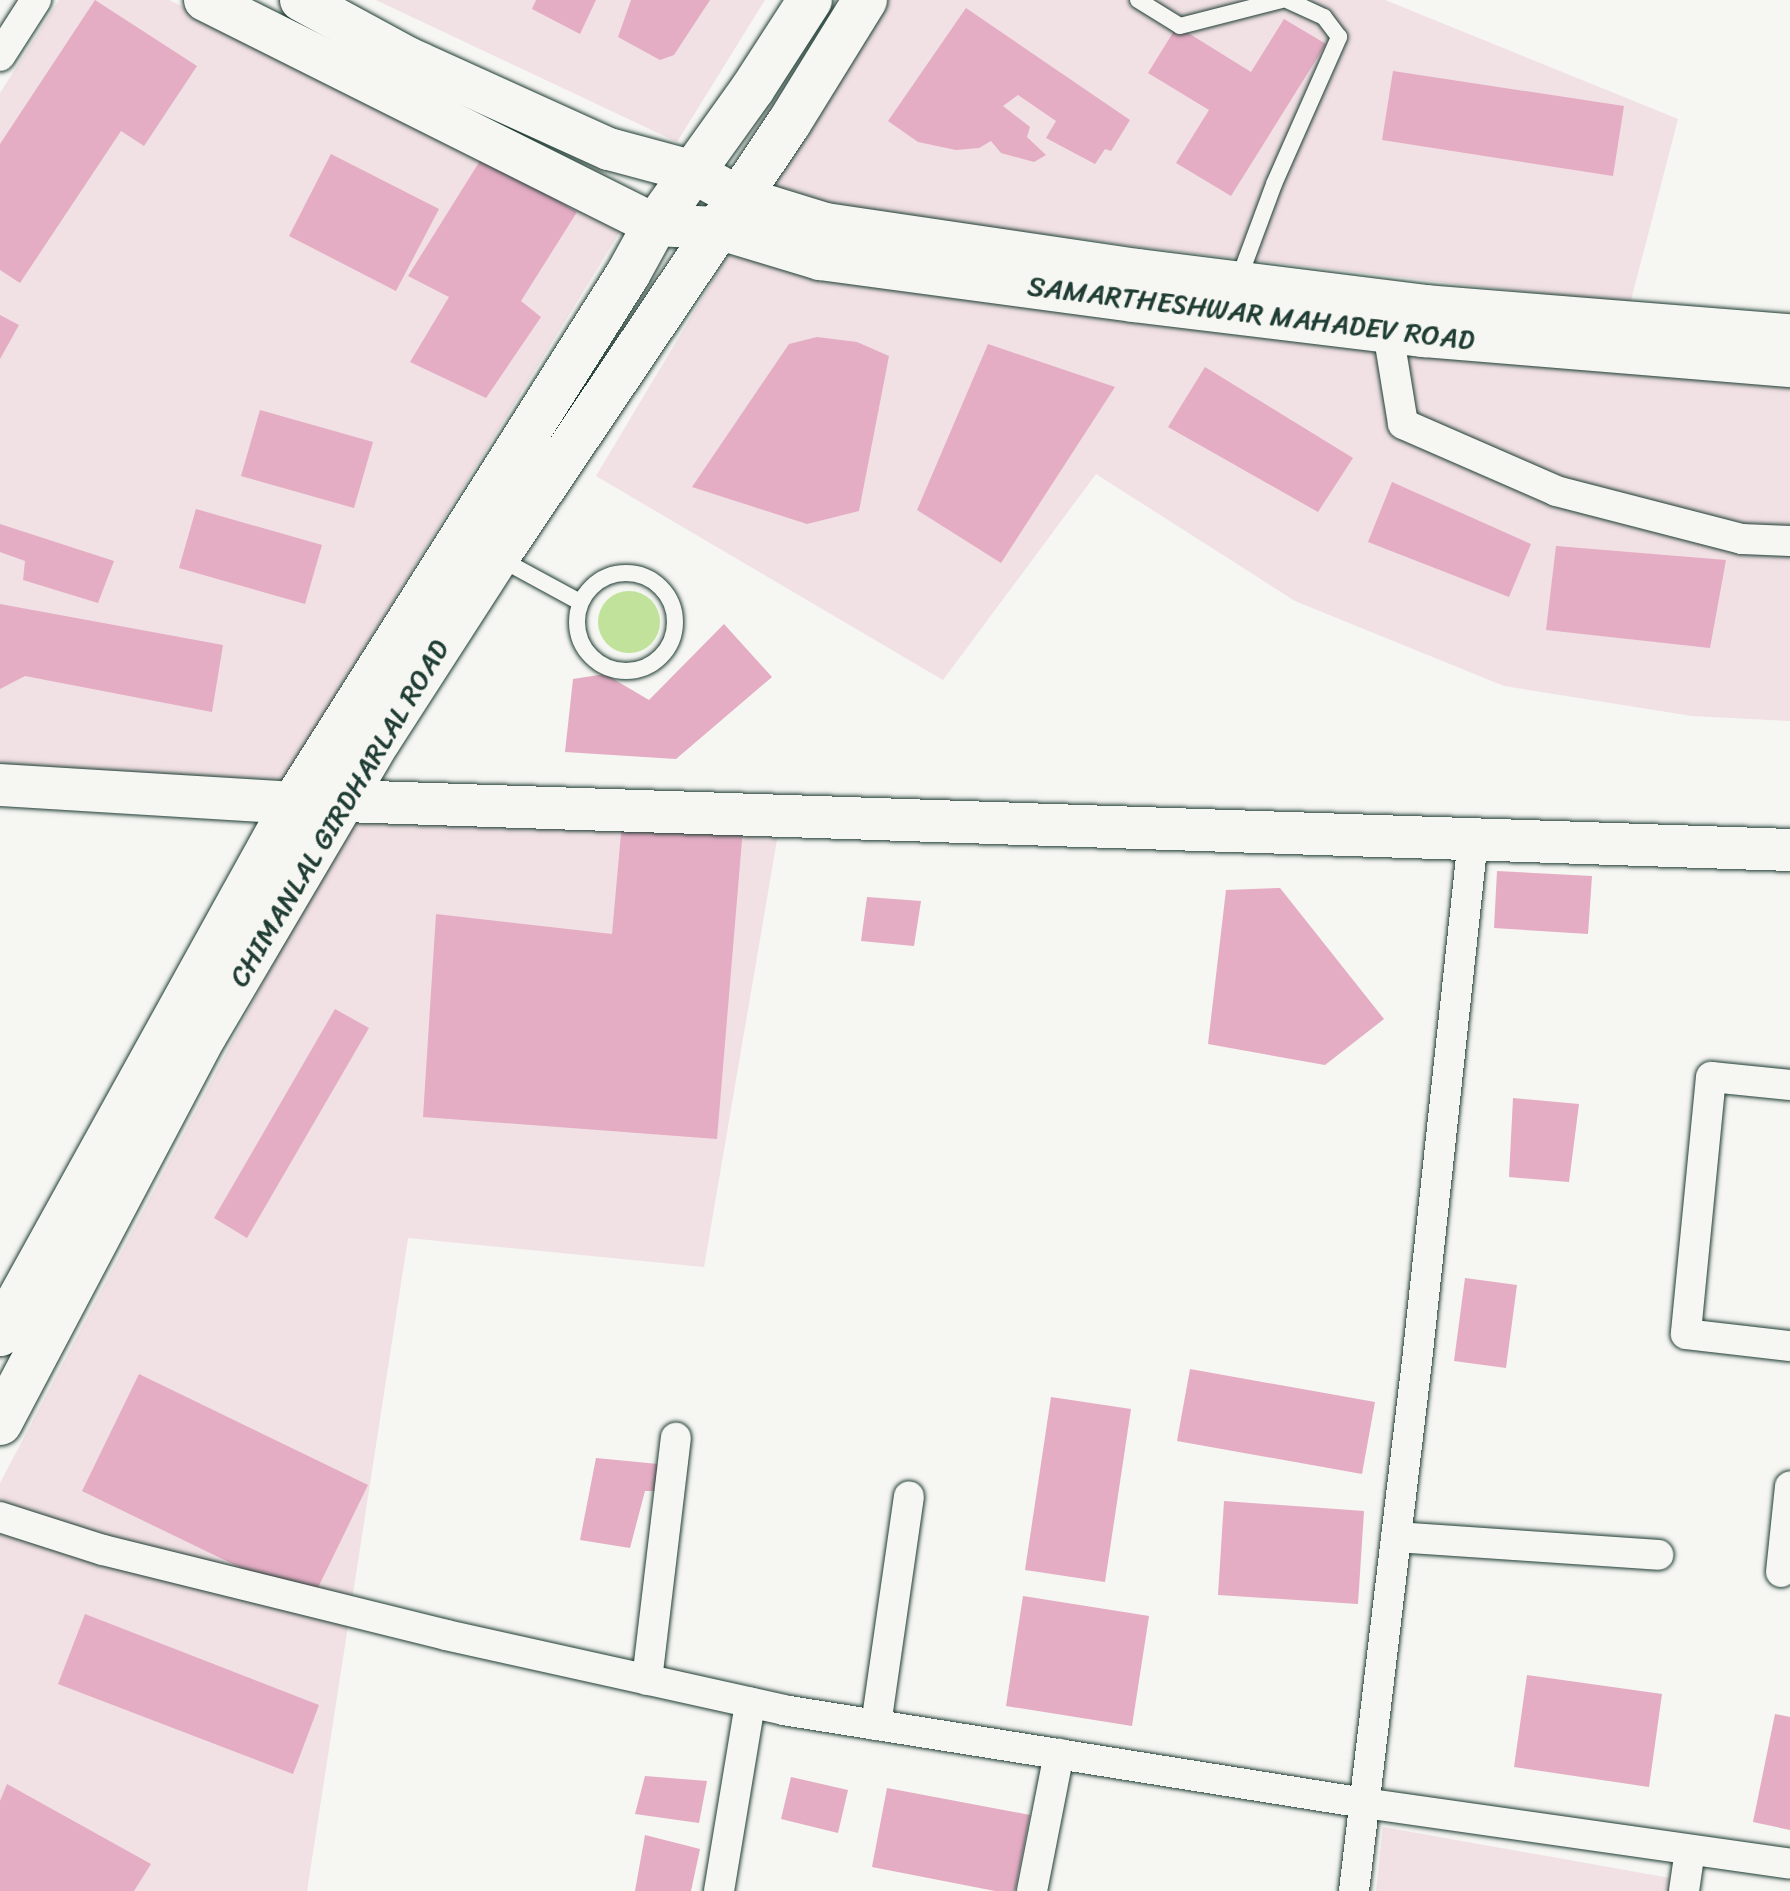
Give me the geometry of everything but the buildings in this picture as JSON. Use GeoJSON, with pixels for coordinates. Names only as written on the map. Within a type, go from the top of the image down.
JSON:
{"type":"FeatureCollection","features":[{"type":"Feature","properties":{"kind":"main road"},"geometry":{"type":"LineString","coordinates":[[205,0],[655,225],[728,212]]}},
{"type":"Feature","properties":{"kind":"main road"},"geometry":{"type":"LineString","coordinates":[[301,0],[408,58],[609,149],[691,171],[728,212]]}},
{"type":"Feature","properties":{"kind":"main road"},"geometry":{"type":"LineString","coordinates":[[691,171],[753,88],[810,0]]}},
{"type":"Feature","properties":{"kind":"main road","name":"CHIMANLAL GIRDHARLAL ROAD"},"geometry":{"type":"LineString","coordinates":[[0,1423],[205,1035],[344,801],[497,557],[789,123],[865,0]]}},
{"type":"Feature","properties":{"kind":"main road","name":"CHIMANLAL GIRDHARLAL ROAD"},"geometry":{"type":"LineString","coordinates":[[0,1334],[294,803],[691,171]]}},
{"type":"Feature","properties":{"kind":"main road","name":"SAMARTHESHWAR MAHADEV ROAD"},"geometry":{"type":"LineString","coordinates":[[728,212],[1426,306],[1790,335]]}},
{"type":"Feature","properties":{"kind":"main road","name":"SAMARTHESHWAR MAHADEV ROAD"},"geometry":{"type":"LineString","coordinates":[[728,212],[820,259],[1388,332],[1790,366]]}},
{"type":"Feature","properties":{"kind":"main road"},"geometry":{"type":"LineString","coordinates":[[0,785],[294,803]]}},
{"type":"Feature","properties":{"kind":"main road"},"geometry":{"type":"LineString","coordinates":[[344,801],[1790,850]]}},
{"type":"Feature","properties":{"kind":"street"},"geometry":{"type":"LineString","coordinates":[[0,56],[36,0]]}},
{"type":"Feature","properties":{"kind":"street"},"geometry":{"type":"LineString","coordinates":[[1388,332],[1403,424],[1556,491],[1742,539],[1790,541]]}},
{"type":"Feature","properties":{"kind":"street"},"geometry":{"type":"LineString","coordinates":[[1354,1891],[1473,839]]}},
{"type":"Feature","properties":{"kind":"street"},"geometry":{"type":"LineString","coordinates":[[1790,1085],[1711,1077],[1686,1334],[1790,1346]]}},
{"type":"Feature","properties":{"kind":"street"},"geometry":{"type":"LineString","coordinates":[[647,1680],[676,1438]]}},
{"type":"Feature","properties":{"kind":"street"},"geometry":{"type":"LineString","coordinates":[[1781,1572],[1790,1486]]}},
{"type":"Feature","properties":{"kind":"street"},"geometry":{"type":"LineString","coordinates":[[876,1725],[909,1496]]}},
{"type":"Feature","properties":{"kind":"street"},"geometry":{"type":"LineString","coordinates":[[0,1517],[103,1550],[446,1635],[750,1703],[1364,1803],[1790,1864]]}},
{"type":"Feature","properties":{"kind":"street"},"geometry":{"type":"LineString","coordinates":[[1396,1537],[1658,1555]]}},
{"type":"Feature","properties":{"kind":"street"},"geometry":{"type":"LineString","coordinates":[[719,1891],[750,1703]]}},
{"type":"Feature","properties":{"kind":"street"},"geometry":{"type":"LineString","coordinates":[[1032,1891],[1059,1754]]}},
{"type":"Feature","properties":{"kind":"street"},"geometry":{"type":"LineString","coordinates":[[1684,1891],[1690,1850]]}},
{"type":"Feature","properties":{"kind":"lane"},"geometry":{"type":"LineString","coordinates":[[1138,0],[1180,26],[1284,0],[1324,17],[1339,37],[1274,184],[1238,283]]}},
{"type":"Feature","properties":{"kind":"lane"},"geometry":{"type":"LineString","coordinates":[[497,557],[580,602]]}},
{"type":"Feature","properties":{"kind":"lane"},"geometry":{"type":"LineString","coordinates":[[629,572],[641,574],[656,582],[671,599],[676,618],[674,635],[661,657],[647,666],[621,671],[605,666],[583,647],[577,630],[580,602],[602,578],[629,572]]}},
{"type":"Feature","properties":{"kind":"shaded area"},"geometry":{"type":"Polygon","coordinates":[[[59,0],[169,0],[461,142],[623,227],[283,780],[0,768],[0,93],[59,0]]]}},
{"type":"Feature","properties":{"kind":"shaded area"},"geometry":{"type":"Polygon","coordinates":[[[376,0],[765,0],[677,142],[376,0]]]}},
{"type":"Feature","properties":{"kind":"shaded area"},"geometry":{"type":"Polygon","coordinates":[[[887,0],[1385,0],[1678,119],[1630,304],[1155,249],[828,206],[773,185],[887,0]]]}},
{"type":"Feature","properties":{"kind":"shaded area"},"geometry":{"type":"Polygon","coordinates":[[[728,255],[818,271],[1790,364],[1790,721],[1692,716],[1504,686],[1295,601],[1096,474],[943,680],[596,476],[728,255]]]}},
{"type":"Feature","properties":{"kind":"shaded area"},"geometry":{"type":"Polygon","coordinates":[[[354,810],[780,822],[704,1267],[408,1238],[307,1891],[0,1891],[0,1483],[354,810]]]}},
{"type":"Feature","properties":{"kind":"shaded area"},"geometry":{"type":"Polygon","coordinates":[[[1383,1827],[1670,1878],[1668,1891],[1376,1891],[1383,1827]]]}},
{"type":"Feature","properties":{"kind":"green space"},"geometry":{"type":"Polygon","coordinates":[[[623,591],[635,591],[651,600],[658,610],[658,634],[651,644],[635,653],[623,653],[603,639],[598,628],[598,616],[612,596],[623,591]]]}}]}
